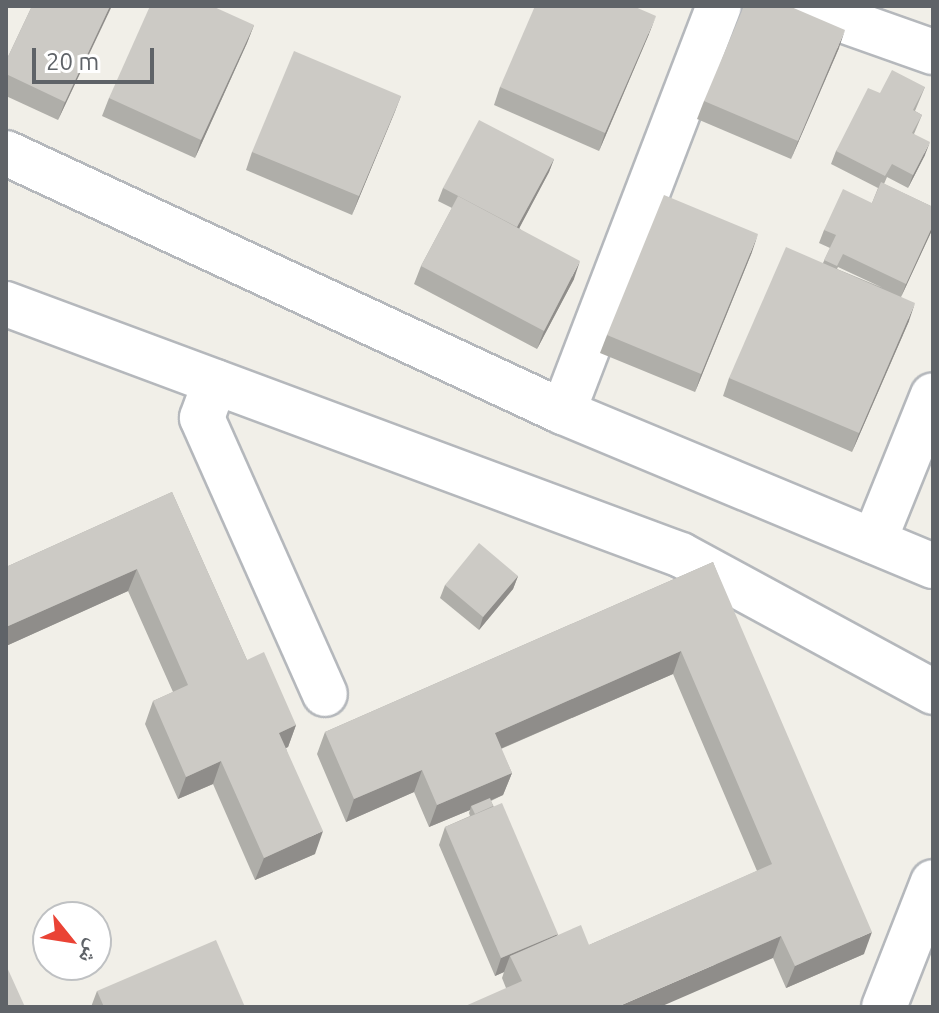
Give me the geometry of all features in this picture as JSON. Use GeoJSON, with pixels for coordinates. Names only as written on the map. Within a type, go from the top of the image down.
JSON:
{"type":"FeatureCollection","features":[{"type":"Feature","properties":{"kind":"street"},"geometry":{"type":"LineString","coordinates":[[563,412],[719,6]]}},
{"type":"Feature","properties":{"kind":"street"},"geometry":{"type":"LineString","coordinates":[[803,6],[933,52]]}},
{"type":"Feature","properties":{"kind":"street"},"geometry":{"type":"LineString","coordinates":[[6,153],[563,412],[933,566]]}},
{"type":"Feature","properties":{"kind":"street"},"geometry":{"type":"LineString","coordinates":[[6,304],[681,555],[933,692]]}},
{"type":"Feature","properties":{"kind":"street"},"geometry":{"type":"LineString","coordinates":[[215,382],[202,418],[325,694]]}},
{"type":"Feature","properties":{"kind":"street"},"geometry":{"type":"LineString","coordinates":[[874,541],[933,395]]}},
{"type":"Feature","properties":{"kind":"street"},"geometry":{"type":"LineString","coordinates":[[884,1007],[933,882]]}},
{"type":"Feature","properties":{"kind":"building"},"geometry":{"type":"Polygon","coordinates":[[[32,6],[110,6],[65,102],[6,74],[6,61],[32,6]]]}},
{"type":"Feature","properties":{"kind":"building"},"geometry":{"type":"Polygon","coordinates":[[[150,6],[212,6],[254,25],[201,140],[109,98],[150,6]]]}},
{"type":"Feature","properties":{"kind":"building"},"geometry":{"type":"Polygon","coordinates":[[[535,6],[633,6],[656,16],[605,133],[500,87],[535,6]]]}},
{"type":"Feature","properties":{"kind":"building"},"geometry":{"type":"Polygon","coordinates":[[[744,6],[789,6],[845,30],[798,141],[704,101],[744,6]]]}},
{"type":"Feature","properties":{"kind":"building"},"geometry":{"type":"Polygon","coordinates":[[[294,51],[401,96],[359,196],[252,152],[294,51]]]}},
{"type":"Feature","properties":{"kind":"building"},"geometry":{"type":"Polygon","coordinates":[[[892,70],[925,87],[913,110],[922,115],[912,133],[930,142],[913,175],[892,164],[885,176],[836,151],[868,88],[880,93],[892,70]]]}},
{"type":"Feature","properties":{"kind":"building"},"geometry":{"type":"Polygon","coordinates":[[[479,120],[554,159],[517,227],[443,188],[479,120]]]}},
{"type":"Feature","properties":{"kind":"building"},"geometry":{"type":"Polygon","coordinates":[[[881,182],[933,207],[933,225],[906,284],[843,254],[837,266],[824,260],[836,235],[824,230],[843,189],[872,203],[881,182]]]}},
{"type":"Feature","properties":{"kind":"building"},"geometry":{"type":"Polygon","coordinates":[[[664,195],[758,234],[701,374],[607,335],[664,195]]]}},
{"type":"Feature","properties":{"kind":"building"},"geometry":{"type":"Polygon","coordinates":[[[458,196],[580,261],[544,331],[421,266],[458,196]]]}},
{"type":"Feature","properties":{"kind":"building"},"geometry":{"type":"Polygon","coordinates":[[[786,247],[915,303],[859,433],[729,378],[786,247]]]}},
{"type":"Feature","properties":{"kind":"building"},"geometry":{"type":"Polygon","coordinates":[[[172,492],[247,660],[264,652],[296,725],[279,733],[323,831],[264,858],[221,761],[186,777],[153,701],[188,685],[137,569],[6,627],[6,567],[172,492]]]}},
{"type":"Feature","properties":{"kind":"building"},"geometry":{"type":"Polygon","coordinates":[[[479,543],[518,576],[483,617],[445,585],[479,543]]]}},
{"type":"Feature","properties":{"kind":"building"},"geometry":{"type":"Polygon","coordinates":[[[713,562],[872,932],[795,966],[781,936],[617,1007],[463,1007],[522,981],[510,956],[581,925],[589,945],[772,864],[681,651],[495,733],[512,773],[437,805],[422,770],[354,799],[325,732],[713,562]]]}},
{"type":"Feature","properties":{"kind":"building"},"geometry":{"type":"Polygon","coordinates":[[[490,798],[493,806],[475,814],[471,806],[490,798]]]}},
{"type":"Feature","properties":{"kind":"building"},"geometry":{"type":"Polygon","coordinates":[[[502,803],[558,934],[501,958],[445,827],[502,803]]]}},
{"type":"Feature","properties":{"kind":"building"},"geometry":{"type":"Polygon","coordinates":[[[216,940],[245,1007],[104,1007],[97,991],[216,940]]]}},
{"type":"Feature","properties":{"kind":"building"},"geometry":{"type":"Polygon","coordinates":[[[6,965],[25,1007],[6,1007],[6,965]]]}}]}
